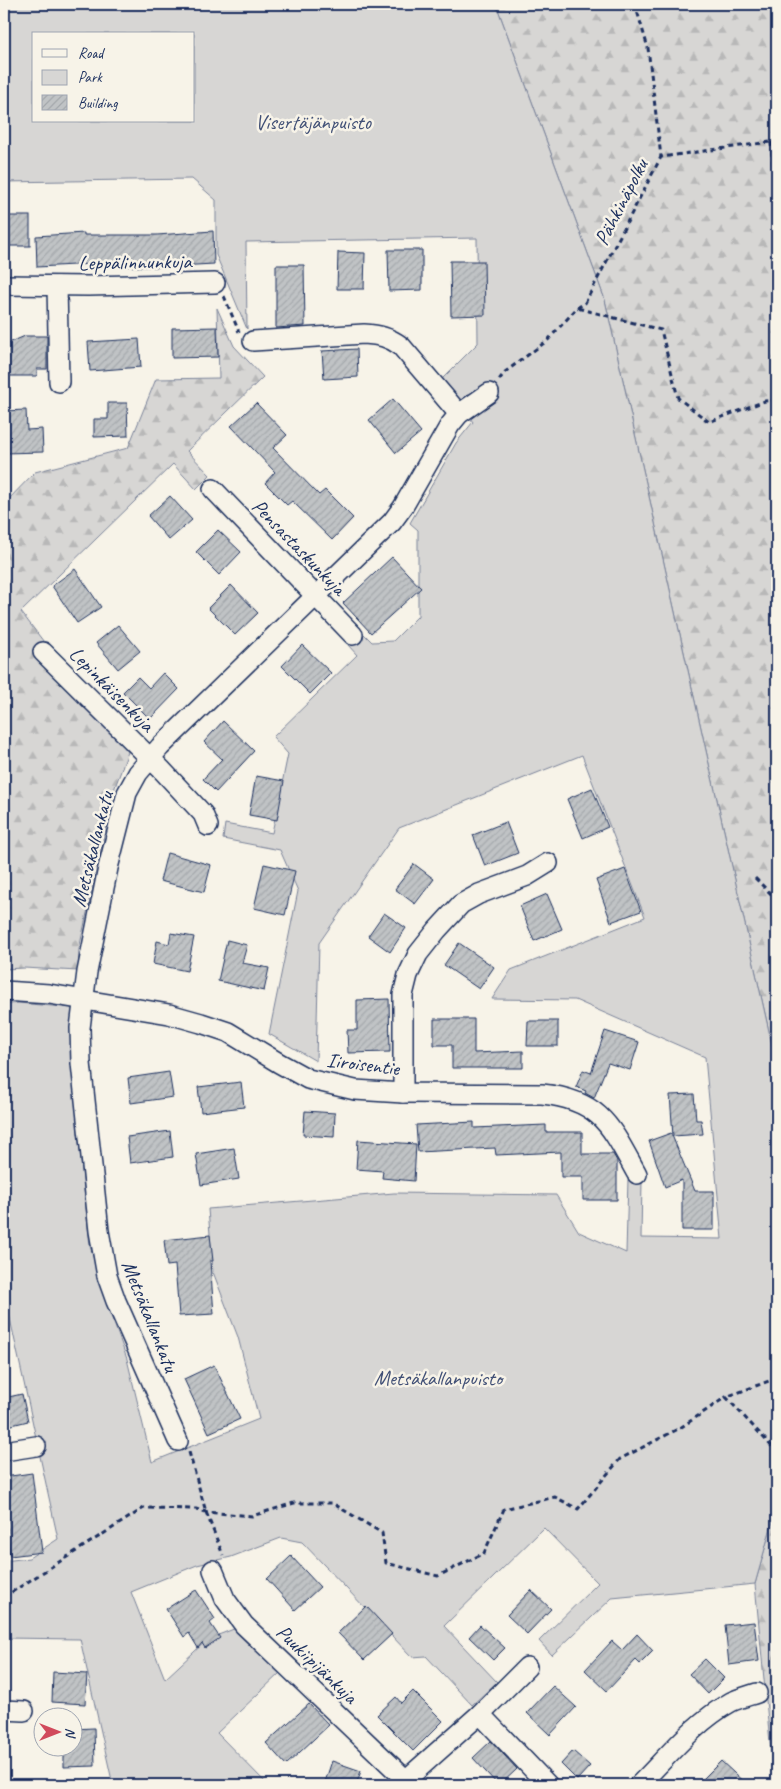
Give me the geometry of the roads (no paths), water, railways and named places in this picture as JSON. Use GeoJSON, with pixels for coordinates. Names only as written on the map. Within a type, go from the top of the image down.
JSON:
{"type":"FeatureCollection","features":[{"type":"Feature","properties":{"kind":"street","name":"Leppälinnunkuja"},"geometry":{"type":"LineString","coordinates":[[4,285],[57,286],[215,283]]}},
{"type":"Feature","properties":{"kind":"street","name":"Leppälinnunkuja"},"geometry":{"type":"LineString","coordinates":[[57,286],[59,382]]}},
{"type":"Feature","properties":{"kind":"street"},"geometry":{"type":"LineString","coordinates":[[253,341],[364,334],[391,338],[401,346],[459,414]]}},
{"type":"Feature","properties":{"kind":"street","name":"Metsäkallankatu"},"geometry":{"type":"LineString","coordinates":[[183,1442],[116,1301],[107,1276],[99,1231],[81,1063],[80,1028],[83,999],[100,906],[126,794],[149,758],[392,522],[403,508],[450,424],[459,414],[489,393]]}},
{"type":"Feature","properties":{"kind":"street","name":"Pensastaskunkuja"},"geometry":{"type":"LineString","coordinates":[[213,489],[352,635]]}},
{"type":"Feature","properties":{"kind":"street","name":"Lepinkäisenkuja"},"geometry":{"type":"LineString","coordinates":[[43,652],[203,814],[208,826]]}},
{"type":"Feature","properties":{"kind":"street"},"geometry":{"type":"LineString","coordinates":[[403,1092],[403,995],[408,975],[418,954],[437,930],[462,904],[480,894],[527,876],[548,863]]}},
{"type":"Feature","properties":{"kind":"street","name":"Iiroisentie"},"geometry":{"type":"LineString","coordinates":[[4,992],[49,994],[168,1014],[228,1032],[278,1064],[316,1081],[356,1090],[563,1096],[584,1104],[599,1114],[613,1130],[637,1174]]}},
{"type":"Feature","properties":{"kind":"street"},"geometry":{"type":"LineString","coordinates":[[4,1451],[36,1446]]}},
{"type":"Feature","properties":{"kind":"street","name":"Puukiipijänkuja"},"geometry":{"type":"LineString","coordinates":[[213,1570],[225,1599],[244,1625],[402,1782]]}},
{"type":"Feature","properties":{"kind":"street"},"geometry":{"type":"LineString","coordinates":[[402,1782],[480,1714],[527,1666]]}},
{"type":"Feature","properties":{"kind":"street"},"geometry":{"type":"LineString","coordinates":[[639,1785],[696,1727],[733,1701],[757,1693]]}},
{"type":"Feature","properties":{"kind":"street"},"geometry":{"type":"LineString","coordinates":[[4,1710],[24,1711]]}},
{"type":"Feature","properties":{"kind":"street"},"geometry":{"type":"LineString","coordinates":[[480,1714],[548,1785]]}},
{"type":"Feature","properties":{"kind":"park label","name":"Visertäjänpuisto"},"geometry":{"type":"Point","coordinates":[313,122]}},
{"type":"Feature","properties":{"kind":"park label","name":"Metsäkallanpuisto"},"geometry":{"type":"Point","coordinates":[438,1378]}}]}
